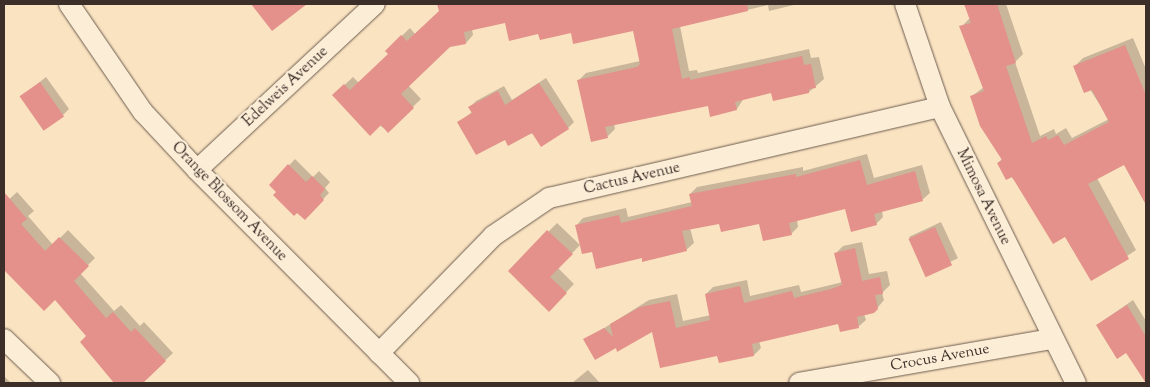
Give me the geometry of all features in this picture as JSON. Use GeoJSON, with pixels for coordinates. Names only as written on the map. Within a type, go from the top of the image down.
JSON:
{"type":"FeatureCollection","features":[{"type":"Feature","properties":{"kind":"street","name":"Orange Blossom Avenue"},"geometry":{"type":"LineString","coordinates":[[69,4],[143,112],[197,170],[409,383]]}},
{"type":"Feature","properties":{"kind":"street","name":"Edelweis Avenue"},"geometry":{"type":"LineString","coordinates":[[197,170],[375,4]]}},
{"type":"Feature","properties":{"kind":"street","name":"Mimosa Avenue"},"geometry":{"type":"LineString","coordinates":[[905,4],[940,107],[1052,339],[1076,383]]}},
{"type":"Feature","properties":{"kind":"street","name":"Cactus Avenue"},"geometry":{"type":"LineString","coordinates":[[379,353],[493,236],[549,198],[940,107]]}},
{"type":"Feature","properties":{"kind":"street"},"geometry":{"type":"LineString","coordinates":[[4,339],[50,383]]}},
{"type":"Feature","properties":{"kind":"street","name":"Crocus Avenue"},"geometry":{"type":"LineString","coordinates":[[799,383],[1052,339]]}},
{"type":"Feature","properties":{"kind":"building"},"geometry":{"type":"Polygon","coordinates":[[[251,4],[307,4],[272,31],[251,4]]]}},
{"type":"Feature","properties":{"kind":"building"},"geometry":{"type":"Polygon","coordinates":[[[437,4],[747,4],[748,11],[672,29],[682,79],[690,77],[690,80],[802,56],[804,65],[811,64],[816,88],[809,89],[809,93],[773,101],[771,93],[735,102],[737,110],[710,117],[708,106],[605,127],[608,138],[591,142],[577,80],[637,67],[640,64],[633,31],[573,44],[571,33],[540,40],[538,34],[509,41],[505,23],[464,32],[466,44],[450,47],[401,94],[414,108],[388,133],[381,125],[370,136],[332,95],[344,84],[350,90],[388,54],[385,51],[401,35],[407,41],[439,11],[437,4]]]}},
{"type":"Feature","properties":{"kind":"building"},"geometry":{"type":"Polygon","coordinates":[[[964,4],[997,4],[1016,63],[1006,66],[1032,143],[1046,136],[1048,140],[1058,135],[1064,145],[1109,122],[1092,90],[1084,93],[1073,66],[1125,45],[1146,95],[1146,205],[1124,165],[1088,184],[1129,259],[1091,281],[1065,237],[1053,244],[1012,177],[1006,180],[997,163],[1002,160],[980,126],[970,96],[984,91],[959,26],[971,23],[964,4]]]}},
{"type":"Feature","properties":{"kind":"building"},"geometry":{"type":"Polygon","coordinates":[[[40,82],[64,116],[44,131],[20,96],[40,82]]]}},
{"type":"Feature","properties":{"kind":"building"},"geometry":{"type":"Polygon","coordinates":[[[539,83],[569,129],[541,147],[532,133],[508,146],[505,140],[476,155],[457,122],[472,113],[468,107],[498,91],[505,105],[539,83]]]}},
{"type":"Feature","properties":{"kind":"building"},"geometry":{"type":"Polygon","coordinates":[[[860,160],[867,185],[915,171],[923,201],[874,214],[877,225],[851,232],[845,209],[789,223],[792,235],[763,241],[759,224],[721,232],[719,224],[682,231],[687,251],[642,262],[642,258],[596,269],[592,252],[582,254],[575,225],[619,215],[621,223],[692,206],[689,194],[796,174],[796,177],[860,160]]]}},
{"type":"Feature","properties":{"kind":"building"},"geometry":{"type":"Polygon","coordinates":[[[288,164],[306,182],[312,176],[325,189],[320,195],[324,200],[305,220],[297,213],[294,216],[273,195],[276,192],[269,185],[288,164]]]}},
{"type":"Feature","properties":{"kind":"building"},"geometry":{"type":"Polygon","coordinates":[[[4,192],[27,219],[21,224],[45,251],[59,237],[89,266],[74,281],[106,318],[113,312],[131,332],[135,328],[166,361],[143,383],[114,383],[80,342],[86,336],[55,300],[44,311],[4,270],[4,192]]]}},
{"type":"Feature","properties":{"kind":"building"},"geometry":{"type":"Polygon","coordinates":[[[935,227],[952,265],[926,277],[909,239],[935,227]]]}},
{"type":"Feature","properties":{"kind":"building"},"geometry":{"type":"Polygon","coordinates":[[[547,230],[573,254],[550,277],[567,293],[549,312],[508,271],[547,230]]]}},
{"type":"Feature","properties":{"kind":"building"},"geometry":{"type":"Polygon","coordinates":[[[855,248],[862,281],[880,277],[883,294],[875,295],[878,309],[874,313],[857,317],[859,328],[840,332],[838,324],[752,344],[754,356],[719,363],[717,356],[660,368],[652,332],[617,352],[616,348],[595,360],[583,339],[604,328],[613,337],[610,324],[640,307],[670,301],[676,328],[710,320],[705,294],[740,286],[744,303],[792,291],[794,298],[831,289],[842,285],[834,253],[855,248]]]}},
{"type":"Feature","properties":{"kind":"building"},"geometry":{"type":"Polygon","coordinates":[[[1127,305],[1146,337],[1146,383],[1126,353],[1117,359],[1096,325],[1127,305]]]}}]}
